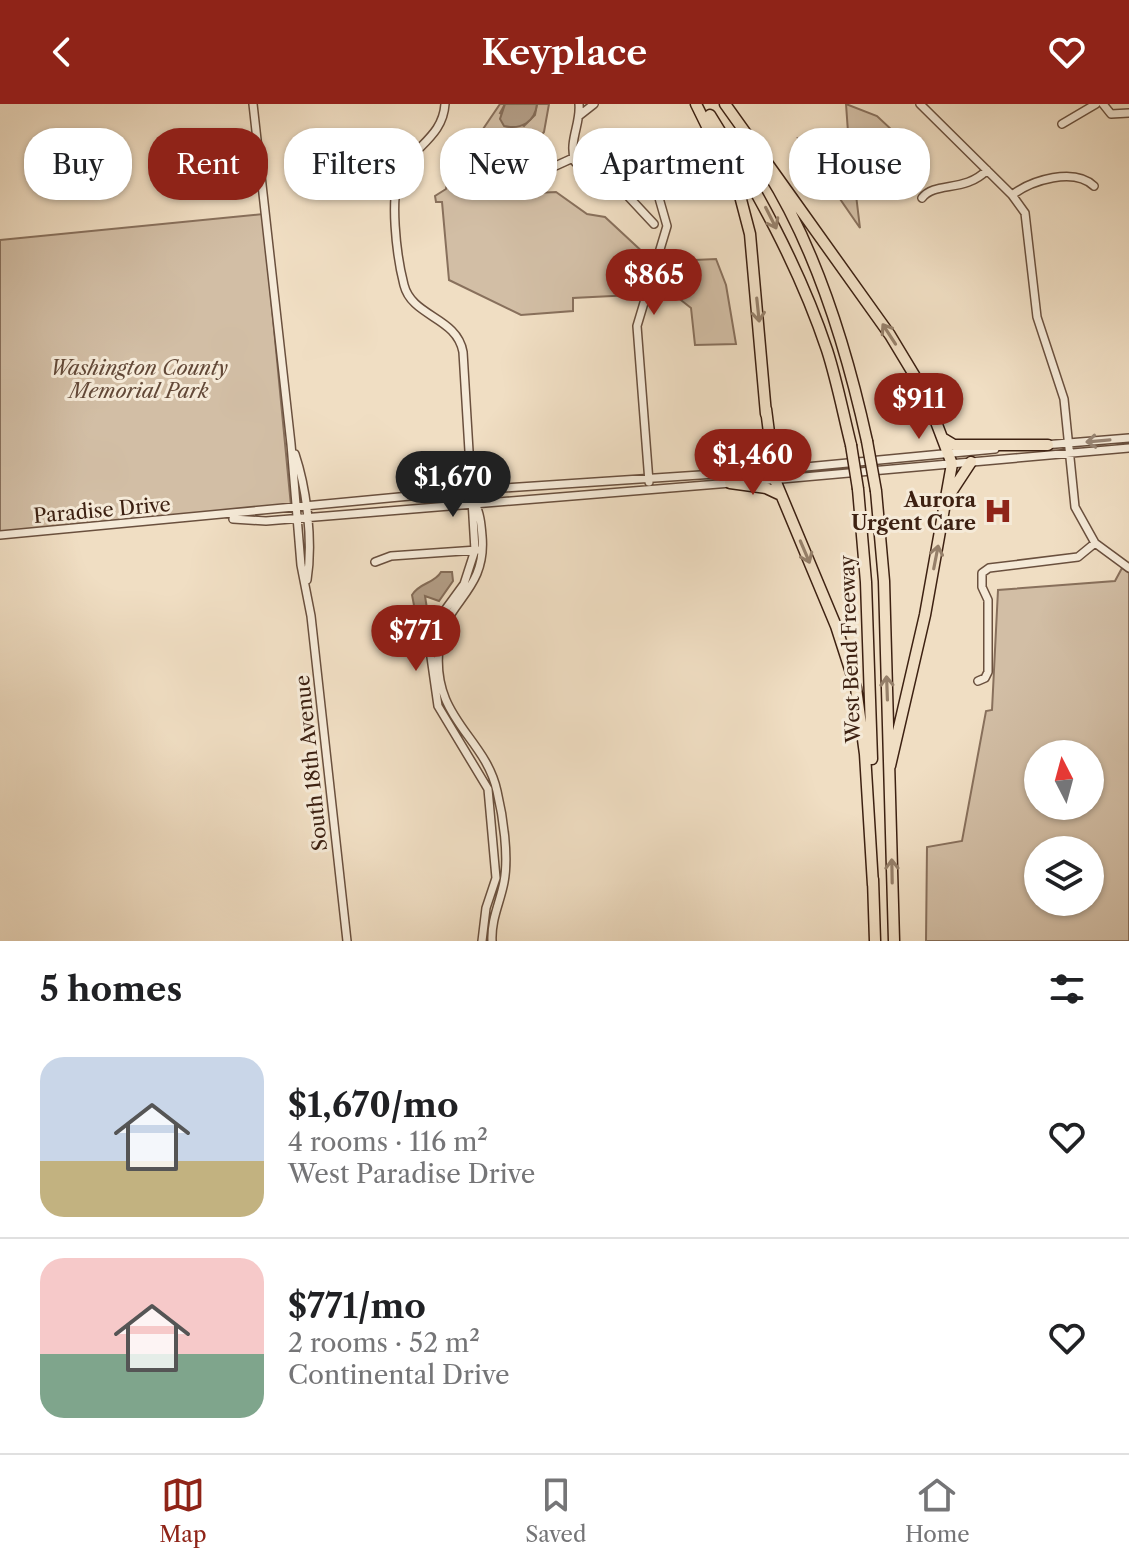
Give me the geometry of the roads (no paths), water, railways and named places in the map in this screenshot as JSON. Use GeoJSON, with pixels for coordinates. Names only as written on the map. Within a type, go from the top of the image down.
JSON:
{"type":"FeatureCollection","features":[{"type":"Feature","properties":{"kind":"highway"},"geometry":{"type":"LineString","coordinates":[[698,104],[739,192],[750,234],[774,475],[836,626],[856,688],[865,754],[873,885]]}},
{"type":"Feature","properties":{"kind":"highway","name":"West Bend Freeway"},"geometry":{"type":"LineString","coordinates":[[698,104],[757,190],[779,235],[827,350],[851,445],[858,489],[870,674],[875,941]]}},
{"type":"Feature","properties":{"kind":"highway"},"geometry":{"type":"LineString","coordinates":[[724,104],[890,335],[925,393],[950,459],[947,499],[890,766]]}},
{"type":"Feature","properties":{"kind":"highway","name":"West Bend Freeway"},"geometry":{"type":"LineString","coordinates":[[724,104],[779,191],[834,317],[867,441],[876,491],[884,581],[894,941]]}},
{"type":"Feature","properties":{"kind":"highway"},"geometry":{"type":"LineString","coordinates":[[738,473],[758,464],[763,457],[766,409]]}},
{"type":"Feature","properties":{"kind":"highway"},"geometry":{"type":"LineString","coordinates":[[941,435],[954,445],[1048,445]]}},
{"type":"Feature","properties":{"kind":"highway"},"geometry":{"type":"LineString","coordinates":[[947,499],[971,462]]}},
{"type":"Feature","properties":{"kind":"highway"},"geometry":{"type":"LineString","coordinates":[[730,483],[766,488],[781,495]]}},
{"type":"Feature","properties":{"kind":"street","name":"South 18th Avenue"},"geometry":{"type":"LineString","coordinates":[[253,104],[291,444],[300,470],[300,513],[310,563],[307,582],[347,941]]}},
{"type":"Feature","properties":{"kind":"street"},"geometry":{"type":"LineString","coordinates":[[424,146],[438,129],[445,104]]}},
{"type":"Feature","properties":{"kind":"street"},"geometry":{"type":"LineString","coordinates":[[577,128],[579,104]]}},
{"type":"Feature","properties":{"kind":"street"},"geometry":{"type":"LineString","coordinates":[[580,115],[594,104]]}},
{"type":"Feature","properties":{"kind":"street"},"geometry":{"type":"LineString","coordinates":[[920,104],[1012,195],[1028,224],[1037,317],[1064,399],[1075,507],[1095,543],[1129,568]]}},
{"type":"Feature","properties":{"kind":"street"},"geometry":{"type":"LineString","coordinates":[[1062,124],[1096,104]]}},
{"type":"Feature","properties":{"kind":"street"},"geometry":{"type":"LineString","coordinates":[[1103,104],[1111,114],[1129,113]]}},
{"type":"Feature","properties":{"kind":"street"},"geometry":{"type":"LineString","coordinates":[[557,165],[573,158],[573,141]]}},
{"type":"Feature","properties":{"kind":"street"},"geometry":{"type":"LineString","coordinates":[[930,192],[970,184],[987,170]]}},
{"type":"Feature","properties":{"kind":"street"},"geometry":{"type":"LineString","coordinates":[[1012,195],[1033,183],[1050,179],[1080,178],[1094,186]]}},
{"type":"Feature","properties":{"kind":"street"},"geometry":{"type":"LineString","coordinates":[[394,200],[404,286],[422,309],[451,328],[461,345],[474,501],[471,513],[479,550],[477,577],[449,616],[439,649],[445,700],[497,788],[506,868],[491,926],[492,941]]}},
{"type":"Feature","properties":{"kind":"street"},"geometry":{"type":"LineString","coordinates":[[630,200],[654,224]]}},
{"type":"Feature","properties":{"kind":"street"},"geometry":{"type":"LineString","coordinates":[[650,488],[637,326],[667,226],[660,200]]}},
{"type":"Feature","properties":{"kind":"street"},"geometry":{"type":"LineString","coordinates":[[300,513],[730,483],[774,475],[1129,438]]}},
{"type":"Feature","properties":{"kind":"street"},"geometry":{"type":"LineString","coordinates":[[950,459],[971,462],[1129,448]]}},
{"type":"Feature","properties":{"kind":"street"},"geometry":{"type":"LineString","coordinates":[[300,513],[473,490],[738,473],[774,475]]}},
{"type":"Feature","properties":{"kind":"street","name":"Paradise Drive"},"geometry":{"type":"LineString","coordinates":[[0,535],[300,513]]}},
{"type":"Feature","properties":{"kind":"street"},"geometry":{"type":"LineString","coordinates":[[978,681],[985,678],[988,672],[988,600],[982,587],[982,573],[989,568],[1078,557],[1095,543]]}},
{"type":"Feature","properties":{"kind":"street"},"geometry":{"type":"LineString","coordinates":[[375,562],[391,556],[479,550]]}},
{"type":"Feature","properties":{"kind":"street"},"geometry":{"type":"LineString","coordinates":[[479,550],[464,584],[437,621],[430,650],[438,706],[488,789],[496,878],[486,908],[482,941]]}},
{"type":"Feature","properties":{"kind":"place","name":"Aurora Urgent Care"},"geometry":{"type":"Point","coordinates":[998,511]}},
{"type":"Feature","properties":{"kind":"park label","name":"Washington County Memorial Park"},"geometry":{"type":"Point","coordinates":[139,380]}}]}
